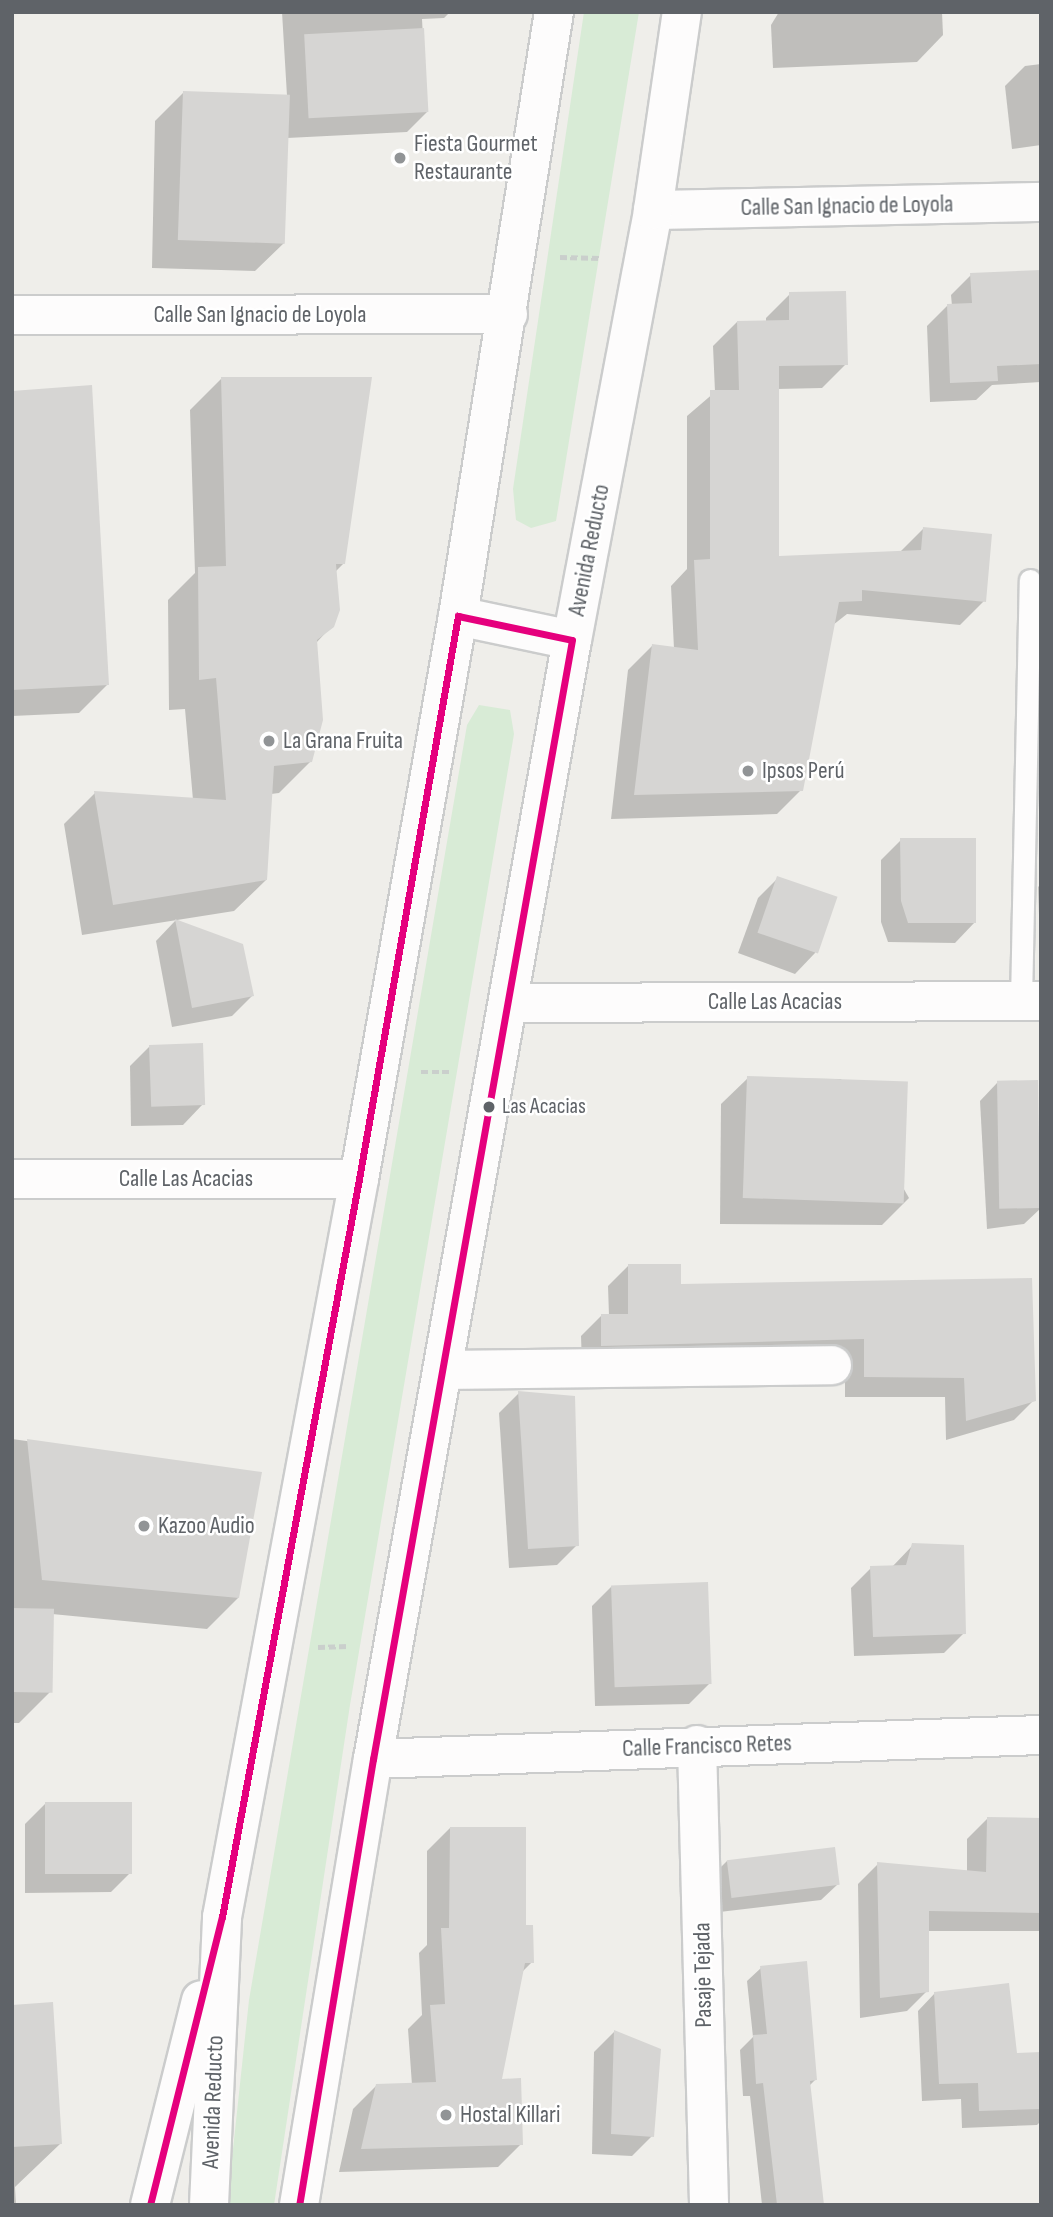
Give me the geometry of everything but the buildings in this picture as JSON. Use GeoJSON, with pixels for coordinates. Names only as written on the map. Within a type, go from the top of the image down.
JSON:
{"type":"FeatureCollection","features":[{"type":"Feature","properties":{"kind":"main road","name":"Avenida Reducto"},"geometry":{"type":"LineString","coordinates":[[209,2205],[222,1917],[359,1179],[458,617],[554,12]]}},
{"type":"Feature","properties":{"kind":"main road","name":"Avenida Reducto"},"geometry":{"type":"LineString","coordinates":[[299,2205],[373,1759],[572,640],[653,210],[682,12]]}},
{"type":"Feature","properties":{"kind":"main road","name":"Calle San Ignacio de Loyola"},"geometry":{"type":"LineString","coordinates":[[653,210],[1041,202]]}},
{"type":"Feature","properties":{"kind":"main road","name":"Calle San Ignacio de Loyola"},"geometry":{"type":"LineString","coordinates":[[12,315],[508,314]]}},
{"type":"Feature","properties":{"kind":"main road"},"geometry":{"type":"LineString","coordinates":[[458,617],[572,640]]}},
{"type":"Feature","properties":{"kind":"main road","name":"Calle Las Acacias"},"geometry":{"type":"LineString","coordinates":[[508,1003],[1031,1001]]}},
{"type":"Feature","properties":{"kind":"main road","name":"Calle Las Acacias"},"geometry":{"type":"LineString","coordinates":[[12,1179],[359,1179]]}},
{"type":"Feature","properties":{"kind":"main road"},"geometry":{"type":"LineString","coordinates":[[443,1370],[832,1365]]}},
{"type":"Feature","properties":{"kind":"main road","name":"Calle Francisco Retes"},"geometry":{"type":"LineString","coordinates":[[373,1759],[697,1745],[1041,1735]]}},
{"type":"Feature","properties":{"kind":"main road","name":"Pasaje Tejada"},"geometry":{"type":"LineString","coordinates":[[697,1745],[709,2205]]}},
{"type":"Feature","properties":{"kind":"main road"},"geometry":{"type":"LineString","coordinates":[[150,2205],[222,1917]]}},
{"type":"Feature","properties":{"kind":"lane"},"geometry":{"type":"LineString","coordinates":[[1030,580],[1031,1001]]}},
{"type":"Feature","properties":{"kind":"path"},"geometry":{"type":"LineString","coordinates":[[517,255],[643,259]]}},
{"type":"Feature","properties":{"kind":"path"},"geometry":{"type":"LineString","coordinates":[[378,1072],[496,1072]]}},
{"type":"Feature","properties":{"kind":"path"},"geometry":{"type":"LineString","coordinates":[[272,1649],[394,1644]]}},
{"type":"Feature","properties":{"kind":"green space"},"geometry":{"type":"Polygon","coordinates":[[[584,12],[639,12],[556,521],[531,528],[516,520],[513,489],[584,12]]]}},
{"type":"Feature","properties":{"kind":"green space"},"geometry":{"type":"Polygon","coordinates":[[[479,705],[510,710],[514,734],[350,1705],[274,2205],[227,2205],[249,2000],[467,725],[479,705]]]}},
{"type":"Feature","properties":{"kind":"transit line"},"geometry":{"type":"LineString","coordinates":[[150,2205],[222,1917],[359,1179],[458,616],[572,640],[373,1759],[299,2205]]}},
{"type":"Feature","properties":{"kind":"place","name":"Fiesta Gourmet Restaurante"},"geometry":{"type":"Point","coordinates":[400,158]}},
{"type":"Feature","properties":{"kind":"place","name":"La Grana Fruita"},"geometry":{"type":"Point","coordinates":[269,741]}},
{"type":"Feature","properties":{"kind":"place","name":"Ipsos Perú"},"geometry":{"type":"Point","coordinates":[748,771]}},
{"type":"Feature","properties":{"kind":"place","name":"Las Acacias"},"geometry":{"type":"Point","coordinates":[489,1107]}},
{"type":"Feature","properties":{"kind":"place","name":"Kazoo Audio"},"geometry":{"type":"Point","coordinates":[144,1526]}},
{"type":"Feature","properties":{"kind":"place","name":"Hostal Killari"},"geometry":{"type":"Point","coordinates":[446,2115]}}]}
